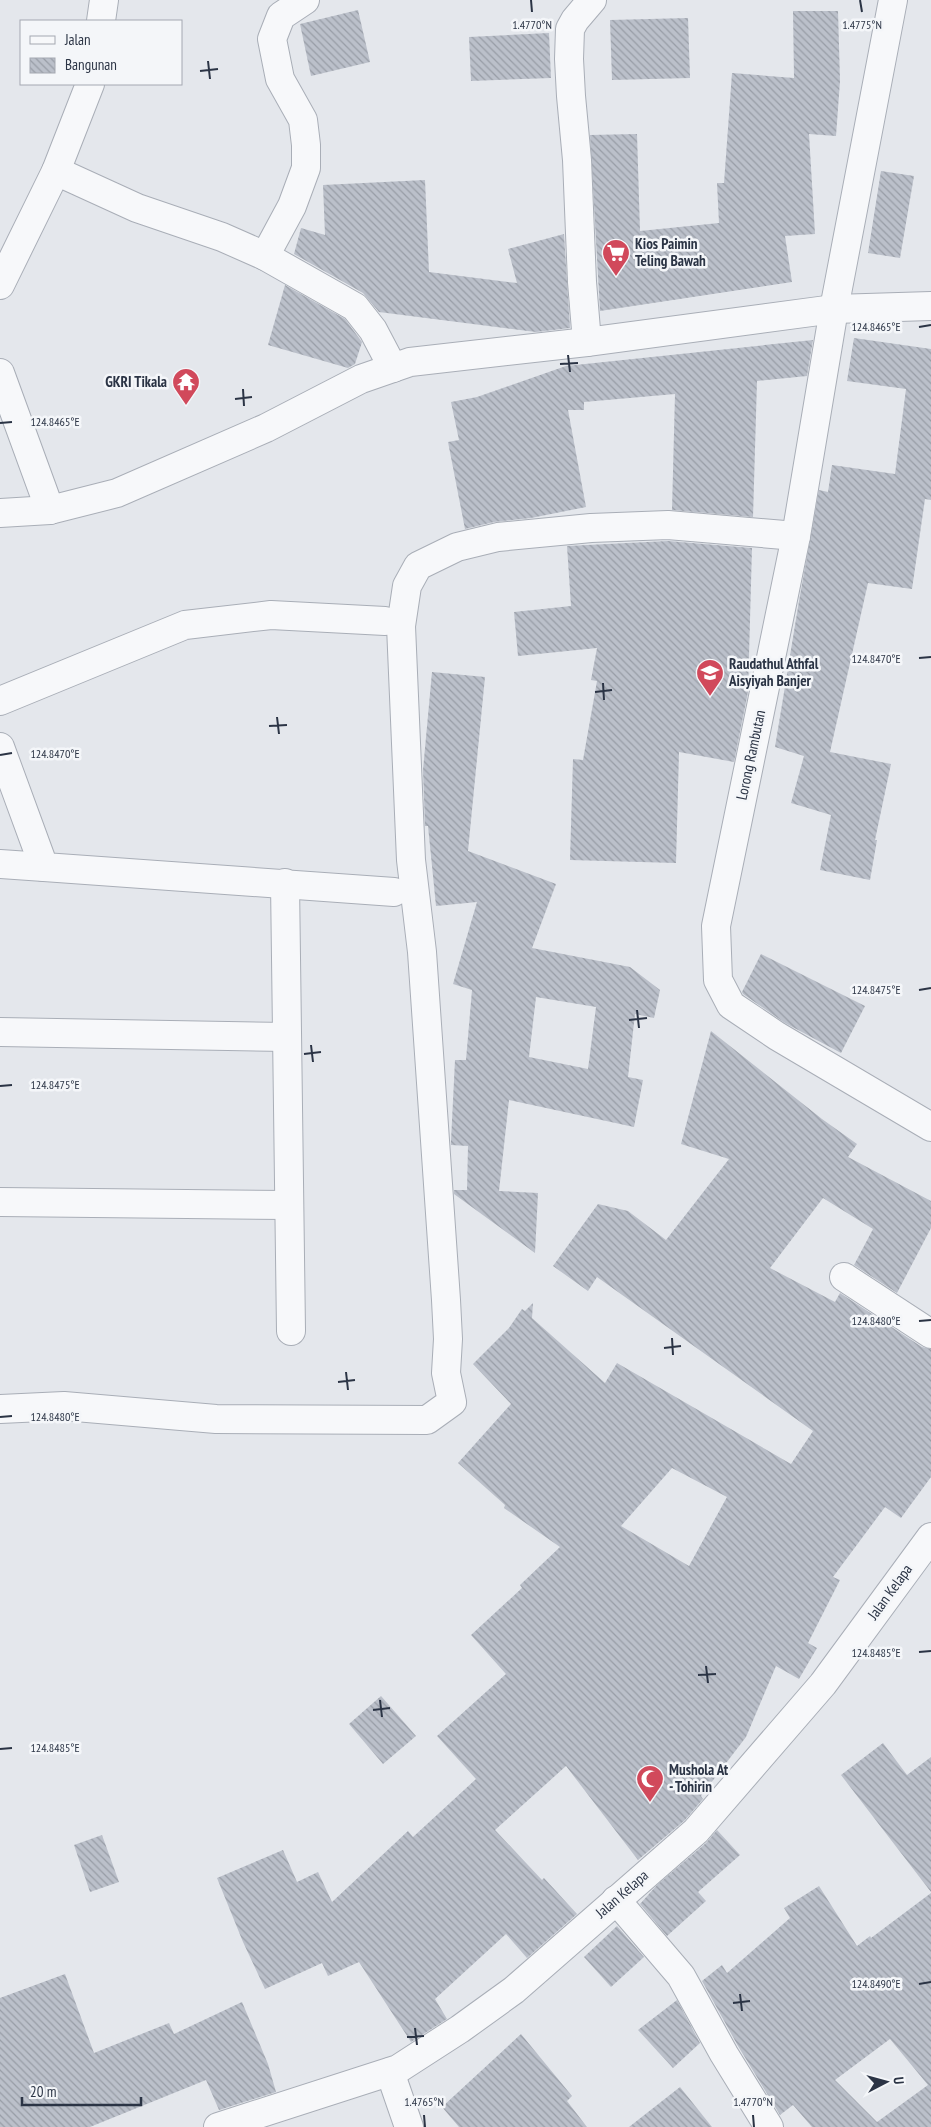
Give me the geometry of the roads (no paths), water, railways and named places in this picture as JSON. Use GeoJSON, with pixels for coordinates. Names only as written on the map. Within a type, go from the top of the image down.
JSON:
{"type":"FeatureCollection","features":[{"type":"Feature","properties":{"kind":"street"},"geometry":{"type":"LineString","coordinates":[[101,20],[104,0]]}},
{"type":"Feature","properties":{"kind":"street"},"geometry":{"type":"LineString","coordinates":[[265,256],[292,206],[306,168],[306,144],[302,120],[280,79],[272,39],[281,16],[305,0]]}},
{"type":"Feature","properties":{"kind":"street"},"geometry":{"type":"LineString","coordinates":[[587,342],[581,262],[577,160],[569,58],[570,29],[592,0]]}},
{"type":"Feature","properties":{"kind":"street","name":"Lorong Rambutan"},"geometry":{"type":"LineString","coordinates":[[892,0],[834,309],[796,536],[716,926],[718,980],[731,1005],[777,1036],[931,1127]]}},
{"type":"Feature","properties":{"kind":"street"},"geometry":{"type":"LineString","coordinates":[[0,285],[56,171],[90,85]]}},
{"type":"Feature","properties":{"kind":"street"},"geometry":{"type":"LineString","coordinates":[[56,171],[137,208],[222,237],[265,256],[355,307],[373,330],[393,368]]}},
{"type":"Feature","properties":{"kind":"street"},"geometry":{"type":"LineString","coordinates":[[0,513],[50,510],[117,493],[266,428],[361,379],[410,362],[587,342],[834,309],[931,306]]}},
{"type":"Feature","properties":{"kind":"street"},"geometry":{"type":"LineString","coordinates":[[0,373],[50,510]]}},
{"type":"Feature","properties":{"kind":"street"},"geometry":{"type":"LineString","coordinates":[[0,1409],[64,1406],[216,1419],[427,1420],[452,1402],[446,1373],[448,1338],[446,1300],[422,952],[411,860],[401,626],[407,586],[418,566],[457,547],[498,537],[591,528],[668,525],[796,536]]}},
{"type":"Feature","properties":{"kind":"street"},"geometry":{"type":"LineString","coordinates":[[0,702],[185,625],[271,615],[385,621]]}},
{"type":"Feature","properties":{"kind":"street"},"geometry":{"type":"LineString","coordinates":[[0,747],[6,783],[44,867]]}},
{"type":"Feature","properties":{"kind":"street"},"geometry":{"type":"LineString","coordinates":[[0,864],[284,882],[394,892]]}},
{"type":"Feature","properties":{"kind":"street"},"geometry":{"type":"LineString","coordinates":[[284,882],[291,1330]]}},
{"type":"Feature","properties":{"kind":"street"},"geometry":{"type":"LineString","coordinates":[[0,1032],[287,1037]]}},
{"type":"Feature","properties":{"kind":"street"},"geometry":{"type":"LineString","coordinates":[[0,1202],[289,1205]]}},
{"type":"Feature","properties":{"kind":"street"},"geometry":{"type":"LineString","coordinates":[[844,1277],[931,1334]]}},
{"type":"Feature","properties":{"kind":"street","name":"Jalan Kelapa"},"geometry":{"type":"LineString","coordinates":[[218,2127],[398,2069],[460,2029],[514,1990],[696,1831],[823,1684],[931,1537]]}},
{"type":"Feature","properties":{"kind":"street"},"geometry":{"type":"LineString","coordinates":[[616,1900],[681,1976],[724,2054],[769,2127]]}},
{"type":"Feature","properties":{"kind":"street"},"geometry":{"type":"LineString","coordinates":[[390,2072],[409,2127]]}},
{"type":"Feature","properties":{"kind":"place","name":"Kios Paimin Teling Bawah"},"geometry":{"type":"Point","coordinates":[616,277]}},
{"type":"Feature","properties":{"kind":"place","name":"GKRI Tikala"},"geometry":{"type":"Point","coordinates":[186,406]}},
{"type":"Feature","properties":{"kind":"place","name":"Raudathul Athfal Aisyiyah Banjer"},"geometry":{"type":"Point","coordinates":[710,697]}},
{"type":"Feature","properties":{"kind":"place","name":"Mushola At - Tohirin"},"geometry":{"type":"Point","coordinates":[650,1803]}}]}
